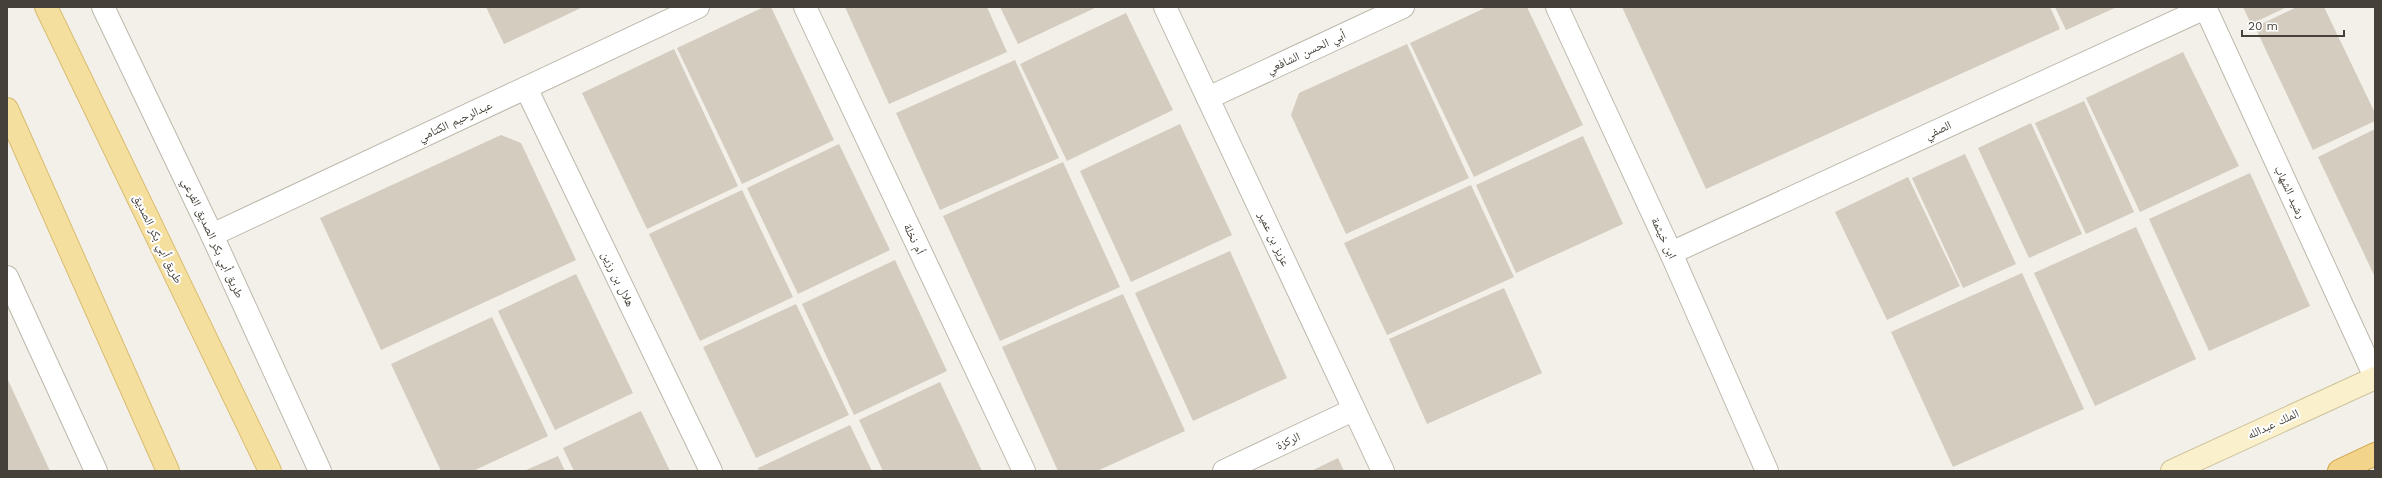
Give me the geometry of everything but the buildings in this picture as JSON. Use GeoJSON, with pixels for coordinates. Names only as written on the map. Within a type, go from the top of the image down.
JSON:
{"type":"FeatureCollection","features":[{"type":"Feature","properties":{"kind":"highway"},"geometry":{"type":"LineString","coordinates":[[2338,471],[2375,454]]}},
{"type":"Feature","properties":{"kind":"main road","name":"طريق أبي بكر الصديق"},"geometry":{"type":"LineString","coordinates":[[46,7],[270,471]]}},
{"type":"Feature","properties":{"kind":"main road"},"geometry":{"type":"LineString","coordinates":[[7,109],[168,471]]}},
{"type":"Feature","properties":{"kind":"main road","name":"الملك عبدالله"},"geometry":{"type":"LineString","coordinates":[[2172,471],[2375,377]]}},
{"type":"Feature","properties":{"kind":"street","name":"طريق أبي بكر الصديق الفرعي"},"geometry":{"type":"LineString","coordinates":[[103,7],[212,235],[320,471]]}},
{"type":"Feature","properties":{"kind":"street","name":"عبدالرحيم الكتامي"},"geometry":{"type":"LineString","coordinates":[[212,235],[698,7]]}},
{"type":"Feature","properties":{"kind":"street","name":"أم نخلة"},"geometry":{"type":"LineString","coordinates":[[805,7],[1024,471]]}},
{"type":"Feature","properties":{"kind":"street","name":"عزيز بن عمير"},"geometry":{"type":"LineString","coordinates":[[1165,7],[1353,410],[1383,471]]}},
{"type":"Feature","properties":{"kind":"street","name":"أبي الحسن الشافعي"},"geometry":{"type":"LineString","coordinates":[[1208,98],[1403,7]]}},
{"type":"Feature","properties":{"kind":"street","name":"ابن خيثمة"},"geometry":{"type":"LineString","coordinates":[[1557,7],[1671,253],[1767,471]]}},
{"type":"Feature","properties":{"kind":"street","name":"الصفي"},"geometry":{"type":"LineString","coordinates":[[1671,253],[2205,7]]}},
{"type":"Feature","properties":{"kind":"street","name":"رشيد الشهاب"},"geometry":{"type":"LineString","coordinates":[[2205,7],[2375,377]]}},
{"type":"Feature","properties":{"kind":"street","name":"هلال بن رزين"},"geometry":{"type":"LineString","coordinates":[[526,88],[711,471]]}},
{"type":"Feature","properties":{"kind":"street"},"geometry":{"type":"LineString","coordinates":[[7,277],[96,471]]}},
{"type":"Feature","properties":{"kind":"street","name":"الركزة"},"geometry":{"type":"LineString","coordinates":[[1224,471],[1353,410]]}}]}
